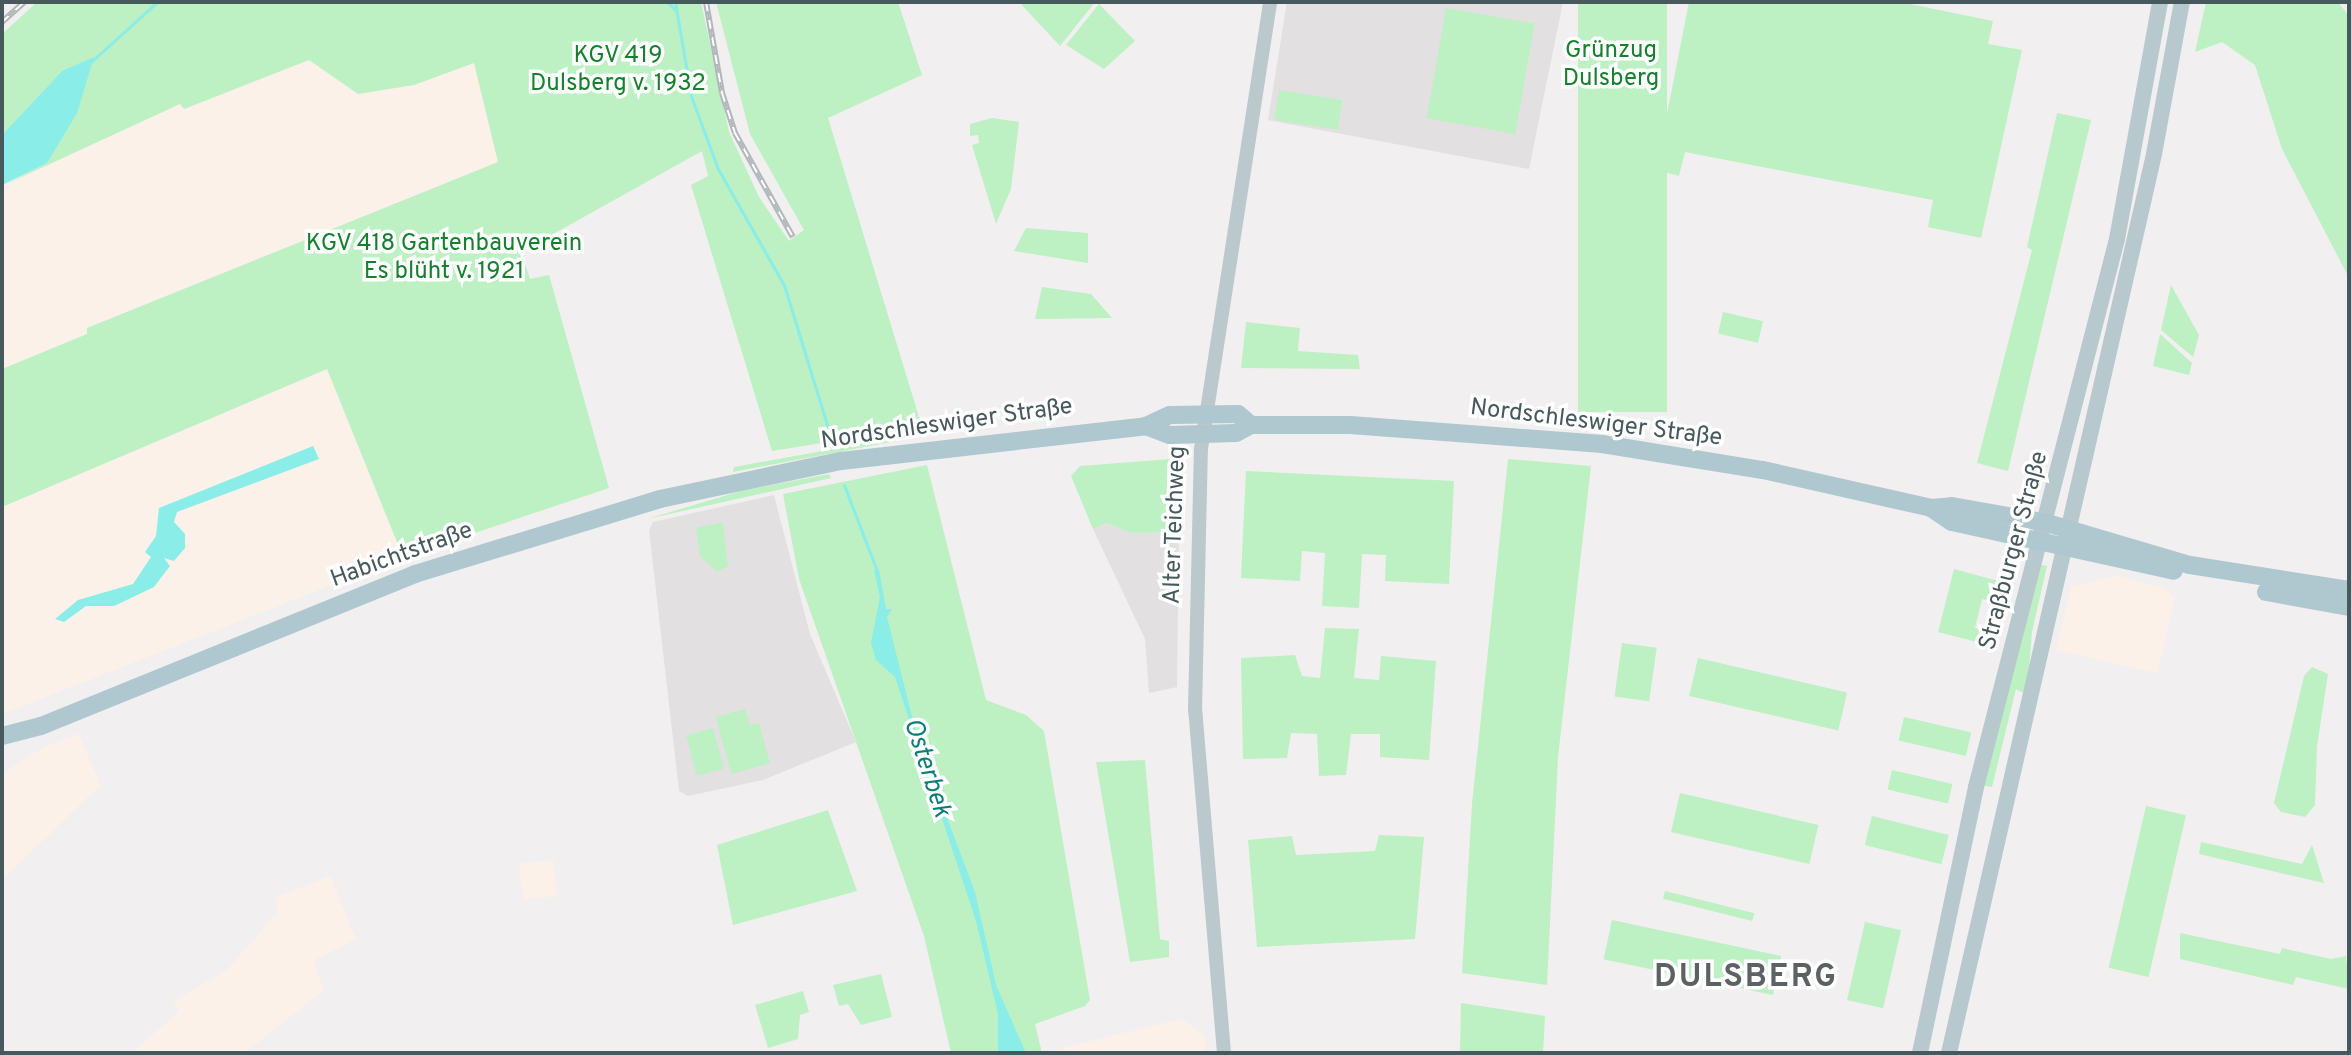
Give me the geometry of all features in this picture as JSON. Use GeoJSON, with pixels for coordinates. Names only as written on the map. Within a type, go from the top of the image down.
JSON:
{"type":"FeatureCollection","features":[{"type":"Feature","properties":{"kind":"main road","name":"Straßburger Straße"},"geometry":{"type":"LineString","coordinates":[[1920,1053],[1976,787],[2047,523],[2117,239],[2160,2]]}},
{"type":"Feature","properties":{"kind":"main road","name":"Straßburger Straße"},"geometry":{"type":"LineString","coordinates":[[1949,1053],[2163,114],[2182,2]]}},
{"type":"Feature","properties":{"kind":"main road","name":"Nordschleswiger Straße"},"geometry":{"type":"LineString","coordinates":[[802,468],[928,447],[1146,426],[1170,415],[1238,414],[1251,425]]}},
{"type":"Feature","properties":{"kind":"main road","name":"Nordschleswiger Straße"},"geometry":{"type":"LineString","coordinates":[[1146,426],[1170,435],[1236,433],[1251,425],[1501,433],[1602,444],[1763,470],[1931,508],[1952,506],[2047,523],[2190,565],[2349,590]]}},
{"type":"Feature","properties":{"kind":"main road","name":"Habichtstraße"},"geometry":{"type":"LineString","coordinates":[[2,736],[31,729],[465,557],[600,515],[802,468]]}},
{"type":"Feature","properties":{"kind":"main road","name":"Nordschleswiger Straße"},"geometry":{"type":"LineString","coordinates":[[1931,508],[1952,522],[2062,549],[2349,607]]}},
{"type":"Feature","properties":{"kind":"main road","name":"Habichtstraße"},"geometry":{"type":"LineString","coordinates":[[2,750],[31,729]]}},
{"type":"Feature","properties":{"kind":"street","name":"Alter Teichweg"},"geometry":{"type":"LineString","coordinates":[[1224,1053],[1195,710],[1202,434],[1270,2]]}},
{"type":"Feature","properties":{"kind":"shaded area"},"geometry":{"type":"Polygon","coordinates":[[[1287,2],[1563,2],[1529,169],[1268,120],[1287,2]]]}},
{"type":"Feature","properties":{"kind":"shaded area"},"geometry":{"type":"Polygon","coordinates":[[[309,60],[359,94],[414,85],[474,63],[498,163],[88,328],[88,334],[2,369],[2,186],[181,103],[185,109],[309,60]]]}},
{"type":"Feature","properties":{"kind":"shaded area"},"geometry":{"type":"Polygon","coordinates":[[[328,369],[403,557],[2,714],[2,507],[328,369]]]}},
{"type":"Feature","properties":{"kind":"shaded area"},"geometry":{"type":"Polygon","coordinates":[[[774,495],[810,634],[856,742],[763,780],[688,796],[679,791],[649,530],[653,522],[774,495]]]}},
{"type":"Feature","properties":{"kind":"shaded area"},"geometry":{"type":"Polygon","coordinates":[[[1105,523],[1131,533],[1179,532],[1177,687],[1149,693],[1145,639],[1093,529],[1105,523]]]}},
{"type":"Feature","properties":{"kind":"shaded area"},"geometry":{"type":"Polygon","coordinates":[[[2116,576],[2164,588],[2175,599],[2157,673],[2056,650],[2071,587],[2116,576]]]}},
{"type":"Feature","properties":{"kind":"shaded area"},"geometry":{"type":"Polygon","coordinates":[[[79,734],[100,785],[2,880],[2,774],[44,747],[79,734]]]}},
{"type":"Feature","properties":{"kind":"shaded area"},"geometry":{"type":"Polygon","coordinates":[[[553,860],[557,896],[523,899],[519,864],[553,860]]]}},
{"type":"Feature","properties":{"kind":"shaded area"},"geometry":{"type":"Polygon","coordinates":[[[330,876],[356,939],[313,961],[324,990],[244,1053],[133,1053],[179,1011],[174,1001],[226,971],[279,911],[275,898],[330,876]]]}},
{"type":"Feature","properties":{"kind":"shaded area"},"geometry":{"type":"Polygon","coordinates":[[[1181,1019],[1204,1035],[1206,1053],[1042,1053],[1181,1019]]]}},
{"type":"Feature","properties":{"kind":"green space"},"geometry":{"type":"Polygon","coordinates":[[[37,2],[701,2],[729,132],[759,197],[789,241],[804,230],[750,134],[716,2],[898,2],[922,75],[828,118],[922,427],[772,451],[691,185],[708,176],[702,151],[521,252],[530,279],[549,275],[609,488],[403,557],[327,369],[2,507],[2,369],[87,334],[87,328],[498,162],[474,63],[414,85],[358,94],[309,60],[184,109],[180,104],[2,186],[47,163],[62,71],[2,135],[2,34],[37,2]]]}},
{"type":"Feature","properties":{"kind":"green space"},"geometry":{"type":"Polygon","coordinates":[[[1019,2],[1095,2],[1060,46],[1019,2]]]}},
{"type":"Feature","properties":{"kind":"green space","name":"Grünzug Dulsberg"},"geometry":{"type":"Polygon","coordinates":[[[1578,2],[1667,2],[1667,412],[1578,412],[1578,2]]]}},
{"type":"Feature","properties":{"kind":"green space"},"geometry":{"type":"Polygon","coordinates":[[[1689,2],[1900,2],[1993,21],[1988,44],[2022,50],[1981,238],[1928,227],[1933,200],[1685,152],[1679,176],[1656,170],[1689,2]]]}},
{"type":"Feature","properties":{"kind":"green space"},"geometry":{"type":"Polygon","coordinates":[[[2206,2],[2338,2],[2349,16],[2349,278],[2282,149],[2255,65],[2222,42],[2195,52],[2206,2]]]}},
{"type":"Feature","properties":{"kind":"green space"},"geometry":{"type":"Polygon","coordinates":[[[1099,4],[1135,41],[1104,69],[1066,45],[1099,4]]]}},
{"type":"Feature","properties":{"kind":"green space"},"geometry":{"type":"Polygon","coordinates":[[[1446,8],[1535,24],[1515,134],[1427,118],[1446,8]]]}},
{"type":"Feature","properties":{"kind":"green space"},"geometry":{"type":"Polygon","coordinates":[[[1279,90],[1342,100],[1338,130],[1274,120],[1279,90]]]}},
{"type":"Feature","properties":{"kind":"green space"},"geometry":{"type":"Polygon","coordinates":[[[2057,113],[2091,120],[2008,471],[1977,463],[2032,250],[2027,247],[2057,113]]]}},
{"type":"Feature","properties":{"kind":"green space"},"geometry":{"type":"Polygon","coordinates":[[[992,118],[1019,122],[1011,189],[996,224],[972,145],[979,143],[978,135],[970,136],[970,124],[992,118]]]}},
{"type":"Feature","properties":{"kind":"green space"},"geometry":{"type":"Polygon","coordinates":[[[1026,228],[1088,233],[1088,263],[1014,251],[1026,228]]]}},
{"type":"Feature","properties":{"kind":"green space"},"geometry":{"type":"Polygon","coordinates":[[[2171,285],[2199,335],[2193,357],[2161,330],[2171,285]]]}},
{"type":"Feature","properties":{"kind":"green space"},"geometry":{"type":"Polygon","coordinates":[[[1042,287],[1091,294],[1112,318],[1035,319],[1042,287]]]}},
{"type":"Feature","properties":{"kind":"green space"},"geometry":{"type":"Polygon","coordinates":[[[1723,312],[1763,321],[1758,343],[1718,333],[1723,312]]]}},
{"type":"Feature","properties":{"kind":"green space"},"geometry":{"type":"Polygon","coordinates":[[[1246,322],[1300,328],[1298,351],[1358,355],[1360,369],[1241,368],[1246,322]]]}},
{"type":"Feature","properties":{"kind":"green space"},"geometry":{"type":"Polygon","coordinates":[[[2160,334],[2192,363],[2189,375],[2153,366],[2160,334]]]}},
{"type":"Feature","properties":{"kind":"green space"},"geometry":{"type":"Polygon","coordinates":[[[916,434],[922,436],[733,472],[734,467],[916,434]]]}},
{"type":"Feature","properties":{"kind":"green space"},"geometry":{"type":"Polygon","coordinates":[[[1171,459],[1182,477],[1179,532],[1131,533],[1106,523],[1093,529],[1071,476],[1080,466],[1171,459]]]}},
{"type":"Feature","properties":{"kind":"green space"},"geometry":{"type":"Polygon","coordinates":[[[1508,459],[1591,466],[1558,757],[1547,985],[1462,973],[1472,804],[1508,459]]]}},
{"type":"Feature","properties":{"kind":"green space"},"geometry":{"type":"Polygon","coordinates":[[[927,465],[986,700],[1026,715],[1044,731],[1090,1000],[1085,1006],[1035,1024],[1042,1053],[951,1053],[924,936],[799,579],[783,494],[927,465]]]}},
{"type":"Feature","properties":{"kind":"green space"},"geometry":{"type":"Polygon","coordinates":[[[1246,471],[1454,481],[1449,584],[1385,581],[1386,555],[1362,554],[1359,608],[1322,606],[1325,553],[1302,551],[1300,581],[1241,578],[1246,471]]]}},
{"type":"Feature","properties":{"kind":"green space"},"geometry":{"type":"Polygon","coordinates":[[[829,474],[831,478],[647,519],[741,491],[829,474]]]}},
{"type":"Feature","properties":{"kind":"green space"},"geometry":{"type":"Polygon","coordinates":[[[723,522],[728,566],[717,572],[700,556],[696,528],[723,522]]]}},
{"type":"Feature","properties":{"kind":"green space"},"geometry":{"type":"Polygon","coordinates":[[[2041,565],[2047,566],[2032,632],[2027,695],[2016,689],[1992,787],[1981,785],[2041,565]]]}},
{"type":"Feature","properties":{"kind":"green space"},"geometry":{"type":"Polygon","coordinates":[[[1954,569],[1998,581],[1993,602],[1982,599],[1975,628],[1985,631],[1981,643],[1938,632],[1954,569]]]}},
{"type":"Feature","properties":{"kind":"green space"},"geometry":{"type":"Polygon","coordinates":[[[1325,628],[1359,629],[1354,678],[1379,680],[1381,656],[1436,661],[1429,760],[1380,757],[1380,734],[1351,734],[1346,775],[1319,776],[1317,734],[1291,733],[1287,758],[1243,759],[1241,658],[1295,655],[1302,676],[1320,678],[1325,628]]]}},
{"type":"Feature","properties":{"kind":"green space"},"geometry":{"type":"Polygon","coordinates":[[[1622,643],[1657,648],[1649,701],[1614,696],[1622,643]]]}},
{"type":"Feature","properties":{"kind":"green space"},"geometry":{"type":"Polygon","coordinates":[[[1698,658],[1847,692],[1838,730],[1689,696],[1698,658]]]}},
{"type":"Feature","properties":{"kind":"green space"},"geometry":{"type":"Polygon","coordinates":[[[2312,667],[2328,674],[2317,746],[2315,805],[2305,817],[2281,812],[2274,803],[2304,676],[2312,667]]]}},
{"type":"Feature","properties":{"kind":"green space"},"geometry":{"type":"Polygon","coordinates":[[[745,709],[750,725],[759,723],[770,763],[731,774],[716,717],[745,709]]]}},
{"type":"Feature","properties":{"kind":"green space"},"geometry":{"type":"Polygon","coordinates":[[[1904,717],[1971,733],[1966,756],[1899,740],[1904,717]]]}},
{"type":"Feature","properties":{"kind":"green space"},"geometry":{"type":"Polygon","coordinates":[[[713,728],[724,769],[697,776],[686,735],[713,728]]]}},
{"type":"Feature","properties":{"kind":"green space"},"geometry":{"type":"Polygon","coordinates":[[[1145,760],[1160,939],[1169,941],[1169,957],[1130,962],[1096,762],[1145,760]]]}},
{"type":"Feature","properties":{"kind":"green space"},"geometry":{"type":"Polygon","coordinates":[[[1892,770],[1952,784],[1948,803],[1888,789],[1892,770]]]}},
{"type":"Feature","properties":{"kind":"green space"},"geometry":{"type":"Polygon","coordinates":[[[1680,793],[1818,825],[1809,864],[1671,832],[1680,793]]]}},
{"type":"Feature","properties":{"kind":"green space"},"geometry":{"type":"Polygon","coordinates":[[[2146,806],[2186,815],[2149,977],[2109,968],[2146,806]]]}},
{"type":"Feature","properties":{"kind":"green space"},"geometry":{"type":"Polygon","coordinates":[[[828,810],[857,891],[733,925],[717,845],[828,810]]]}},
{"type":"Feature","properties":{"kind":"green space"},"geometry":{"type":"Polygon","coordinates":[[[1872,816],[1949,835],[1941,864],[1865,845],[1872,816]]]}},
{"type":"Feature","properties":{"kind":"green space"},"geometry":{"type":"Polygon","coordinates":[[[1379,835],[1424,837],[1415,939],[1257,947],[1248,840],[1292,836],[1296,855],[1375,851],[1379,835]]]}},
{"type":"Feature","properties":{"kind":"green space"},"geometry":{"type":"Polygon","coordinates":[[[2201,842],[2302,864],[2312,845],[2324,883],[2199,854],[2201,842]]]}},
{"type":"Feature","properties":{"kind":"green space"},"geometry":{"type":"Polygon","coordinates":[[[1665,891],[1754,913],[1752,921],[1663,899],[1665,891]]]}},
{"type":"Feature","properties":{"kind":"green space"},"geometry":{"type":"Polygon","coordinates":[[[1612,920],[1781,956],[1773,995],[1604,959],[1612,920]]]}},
{"type":"Feature","properties":{"kind":"green space"},"geometry":{"type":"Polygon","coordinates":[[[1865,922],[1901,930],[1883,1008],[1847,1000],[1865,922]]]}},
{"type":"Feature","properties":{"kind":"green space"},"geometry":{"type":"Polygon","coordinates":[[[2180,933],[2280,954],[2282,948],[2331,959],[2346,956],[2349,989],[2296,977],[2293,985],[2180,959],[2180,933]]]}},
{"type":"Feature","properties":{"kind":"green space"},"geometry":{"type":"Polygon","coordinates":[[[881,974],[892,1017],[861,1025],[848,1004],[839,1006],[833,985],[881,974]]]}},
{"type":"Feature","properties":{"kind":"green space"},"geometry":{"type":"Polygon","coordinates":[[[803,991],[809,1012],[800,1015],[798,1039],[768,1048],[755,1005],[803,991]]]}},
{"type":"Feature","properties":{"kind":"green space"},"geometry":{"type":"Polygon","coordinates":[[[1461,1003],[1545,1016],[1543,1053],[1460,1053],[1461,1003]]]}},
{"type":"Feature","properties":{"kind":"water"},"geometry":{"type":"Polygon","coordinates":[[[94,57],[77,113],[47,163],[2,185],[2,135],[62,71],[94,57]]]}},
{"type":"Feature","properties":{"kind":"water"},"geometry":{"type":"Polygon","coordinates":[[[313,446],[319,459],[177,512],[174,522],[185,534],[185,548],[174,561],[164,558],[170,566],[154,587],[114,606],[86,606],[64,622],[55,619],[78,600],[133,584],[151,557],[145,552],[156,536],[159,508],[313,446]]]}},
{"type":"Feature","properties":{"kind":"water"},"geometry":{"type":"Polygon","coordinates":[[[874,570],[879,570],[886,609],[892,609],[887,617],[918,741],[975,892],[996,985],[1026,1053],[998,1053],[998,1014],[976,921],[895,677],[876,660],[871,643],[880,597],[874,570]]]}},
{"type":"Feature","properties":{"kind":"waterway"},"geometry":{"type":"LineString","coordinates":[[92,61],[157,2]]}},
{"type":"Feature","properties":{"kind":"waterway"},"geometry":{"type":"LineString","coordinates":[[667,2],[676,10]]}},
{"type":"Feature","properties":{"kind":"waterway","name":"Osterbek"},"geometry":{"type":"LineString","coordinates":[[675,2],[691,96],[718,169],[784,285],[828,428]]}},
{"type":"Feature","properties":{"kind":"waterway","name":"Osterbek"},"geometry":{"type":"LineString","coordinates":[[844,485],[877,571]]}},
{"type":"Feature","properties":{"kind":"railway"},"geometry":{"type":"LineString","coordinates":[[2,22],[24,2]]}},
{"type":"Feature","properties":{"kind":"railway"},"geometry":{"type":"LineString","coordinates":[[706,2],[722,93],[735,133],[793,237]]}},
{"type":"Feature","properties":{"kind":"district","name":"DULSBERG"},"geometry":{"type":"Point","coordinates":[1746,978]}},
{"type":"Feature","properties":{"kind":"park label","name":"KGV 419 Dulsberg v. 1932"},"geometry":{"type":"Point","coordinates":[618,71]}},
{"type":"Feature","properties":{"kind":"park label","name":"KGV 418 Gartenbauverein Es blüht v. 1921"},"geometry":{"type":"Point","coordinates":[444,259]}}]}
